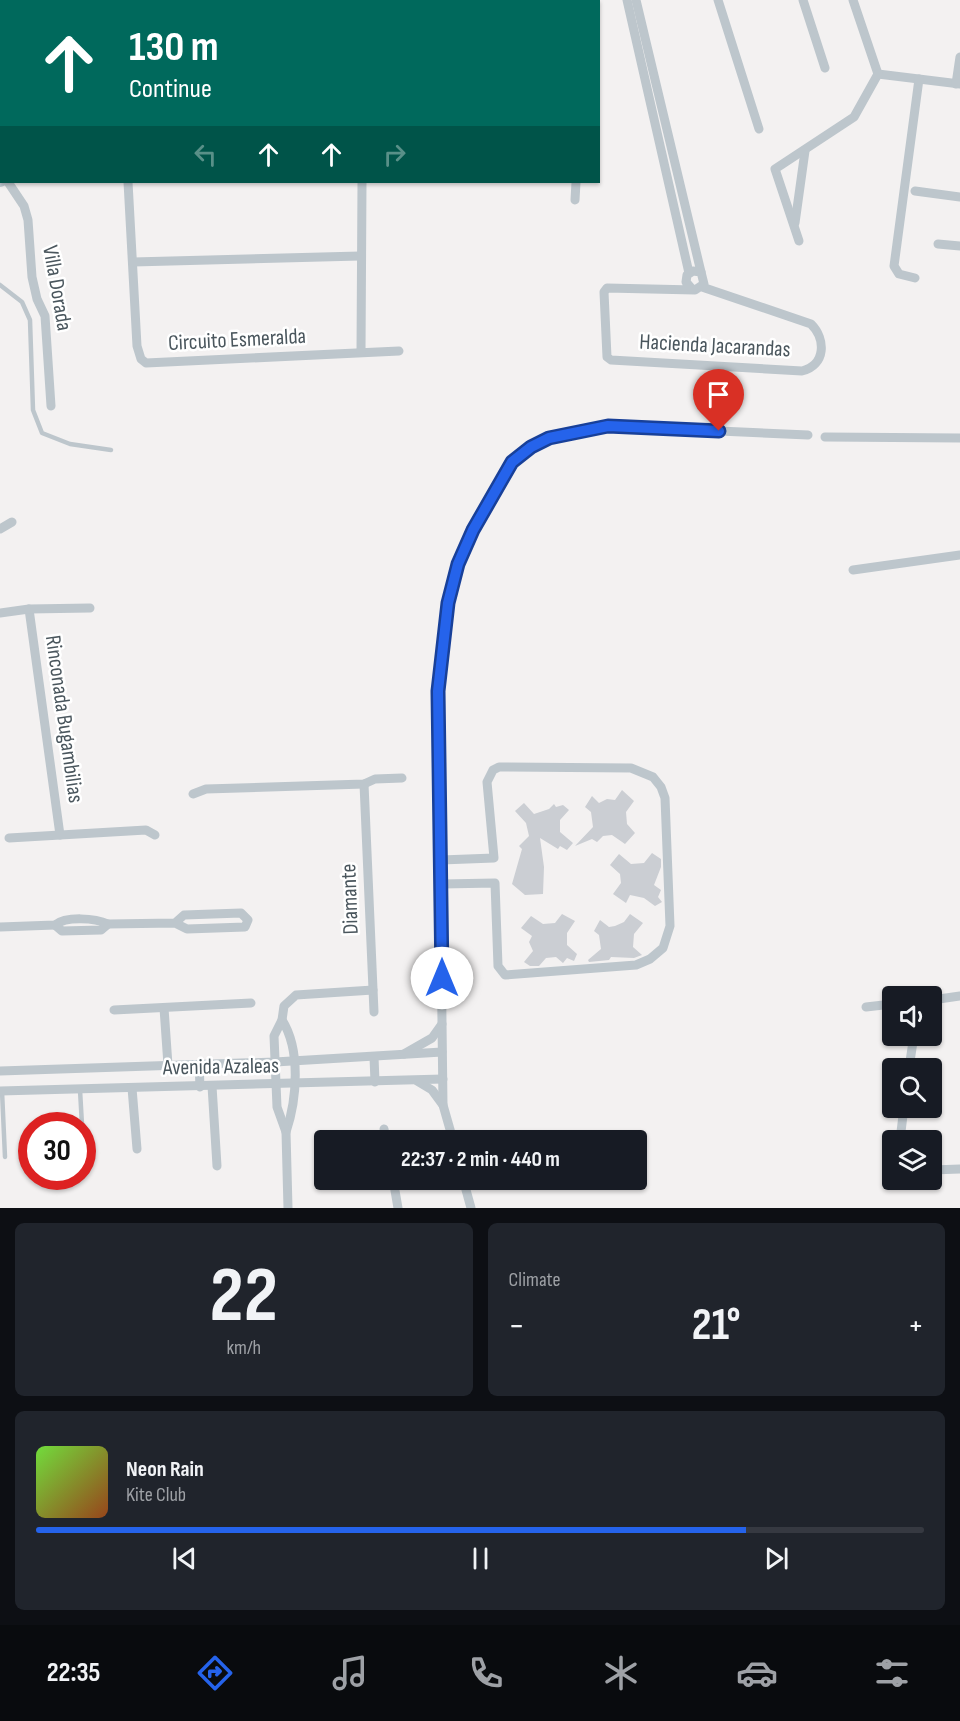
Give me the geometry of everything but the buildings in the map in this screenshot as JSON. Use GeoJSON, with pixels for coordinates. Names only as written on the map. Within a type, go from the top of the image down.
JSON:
{"type":"FeatureCollection","features":[{"type":"Feature","properties":{"kind":"street"},"geometry":{"type":"LineString","coordinates":[[627,0],[689,273],[686,282],[692,289],[702,287],[704,278],[636,0]]}},
{"type":"Feature","properties":{"kind":"street"},"geometry":{"type":"LineString","coordinates":[[718,0],[759,129]]}},
{"type":"Feature","properties":{"kind":"street"},"geometry":{"type":"LineString","coordinates":[[803,0],[825,68]]}},
{"type":"Feature","properties":{"kind":"street"},"geometry":{"type":"LineString","coordinates":[[799,241],[775,169],[854,117],[878,74],[854,0]]}},
{"type":"Feature","properties":{"kind":"street"},"geometry":{"type":"LineString","coordinates":[[878,74],[958,84],[960,57]]}},
{"type":"Feature","properties":{"kind":"street"},"geometry":{"type":"LineString","coordinates":[[915,278],[899,274],[894,266],[919,79]]}},
{"type":"Feature","properties":{"kind":"street"},"geometry":{"type":"LineString","coordinates":[[794,225],[805,151]]}},
{"type":"Feature","properties":{"kind":"street"},"geometry":{"type":"LineString","coordinates":[[668,177],[678,174]]}},
{"type":"Feature","properties":{"kind":"street","name":"Villa Dorada"},"geometry":{"type":"LineString","coordinates":[[9,183],[24,206],[28,220],[32,277],[37,299],[45,316],[51,406]]}},
{"type":"Feature","properties":{"kind":"street","name":"Circuito Esmeralda"},"geometry":{"type":"LineString","coordinates":[[129,183],[137,346],[141,359],[146,363],[399,351]]}},
{"type":"Feature","properties":{"kind":"street"},"geometry":{"type":"LineString","coordinates":[[361,352],[362,183]]}},
{"type":"Feature","properties":{"kind":"street"},"geometry":{"type":"LineString","coordinates":[[574,200],[576,183]]}},
{"type":"Feature","properties":{"kind":"street"},"geometry":{"type":"LineString","coordinates":[[915,191],[960,197]]}},
{"type":"Feature","properties":{"kind":"street"},"geometry":{"type":"LineString","coordinates":[[938,244],[960,246]]}},
{"type":"Feature","properties":{"kind":"street"},"geometry":{"type":"LineString","coordinates":[[133,262],[360,256]]}},
{"type":"Feature","properties":{"kind":"street"},"geometry":{"type":"LineString","coordinates":[[689,273],[701,272]]}},
{"type":"Feature","properties":{"kind":"street","name":"Hacienda Jacarandas"},"geometry":{"type":"LineString","coordinates":[[692,289],[607,288],[604,291],[607,357],[611,360],[802,371],[809,369],[819,360],[823,352],[822,344],[819,334],[811,324],[702,287]]}},
{"type":"Feature","properties":{"kind":"street"},"geometry":{"type":"LineString","coordinates":[[450,1130],[443,1105],[442,884],[437,722],[441,650],[448,603],[458,564],[473,530],[512,462],[523,452],[549,438],[608,426],[807,435]]}},
{"type":"Feature","properties":{"kind":"street"},"geometry":{"type":"LineString","coordinates":[[825,437],[960,438]]}},
{"type":"Feature","properties":{"kind":"street"},"geometry":{"type":"LineString","coordinates":[[0,529],[12,522]]}},
{"type":"Feature","properties":{"kind":"street"},"geometry":{"type":"LineString","coordinates":[[853,570],[960,555]]}},
{"type":"Feature","properties":{"kind":"street"},"geometry":{"type":"LineString","coordinates":[[0,613],[29,609],[90,608]]}},
{"type":"Feature","properties":{"kind":"street","name":"Rinconada Bugambilias"},"geometry":{"type":"LineString","coordinates":[[29,609],[60,835]]}},
{"type":"Feature","properties":{"kind":"street"},"geometry":{"type":"LineString","coordinates":[[441,860],[494,858],[487,782],[493,770],[499,767],[631,768],[653,777],[661,787],[665,798],[670,926],[663,948],[650,958],[622,967],[505,975],[498,966],[495,883],[442,884]]}},
{"type":"Feature","properties":{"kind":"street"},"geometry":{"type":"LineString","coordinates":[[193,794],[206,789],[364,784],[375,779],[402,778]]}},
{"type":"Feature","properties":{"kind":"street","name":"Diamante"},"geometry":{"type":"LineString","coordinates":[[364,784],[374,1012]]}},
{"type":"Feature","properties":{"kind":"street"},"geometry":{"type":"LineString","coordinates":[[9,838],[146,830],[155,835]]}},
{"type":"Feature","properties":{"kind":"street"},"geometry":{"type":"LineString","coordinates":[[0,927],[55,926],[62,931],[72,931],[101,930],[108,924],[175,923],[187,929],[241,928],[248,920],[241,913],[184,915],[175,923]]}},
{"type":"Feature","properties":{"kind":"street"},"geometry":{"type":"LineString","coordinates":[[288,1208],[286,1132],[276,1107],[274,1036],[282,1020],[284,1006],[296,995],[373,990]]}},
{"type":"Feature","properties":{"kind":"street"},"geometry":{"type":"LineString","coordinates":[[942,999],[960,996]]}},
{"type":"Feature","properties":{"kind":"street"},"geometry":{"type":"LineString","coordinates":[[114,1010],[251,1003]]}},
{"type":"Feature","properties":{"kind":"street"},"geometry":{"type":"LineString","coordinates":[[866,1007],[882,1005]]}},
{"type":"Feature","properties":{"kind":"street"},"geometry":{"type":"LineString","coordinates":[[164,1008],[168,1065]]}},
{"type":"Feature","properties":{"kind":"street"},"geometry":{"type":"LineString","coordinates":[[282,1020],[292,1035],[295,1106],[286,1132]]}},
{"type":"Feature","properties":{"kind":"street"},"geometry":{"type":"LineString","coordinates":[[401,1056],[432,1038],[442,1024]]}},
{"type":"Feature","properties":{"kind":"street","name":"Avenida Azaleas"},"geometry":{"type":"LineString","coordinates":[[0,1071],[275,1062],[442,1052]]}},
{"type":"Feature","properties":{"kind":"street"},"geometry":{"type":"LineString","coordinates":[[374,1057],[375,1082]]}},
{"type":"Feature","properties":{"kind":"street"},"geometry":{"type":"LineString","coordinates":[[199,1064],[200,1087]]}},
{"type":"Feature","properties":{"kind":"street","name":"Avenida Azaleas"},"geometry":{"type":"LineString","coordinates":[[1,1091],[443,1079]]}},
{"type":"Feature","properties":{"kind":"street"},"geometry":{"type":"LineString","coordinates":[[417,1081],[432,1090],[443,1105]]}},
{"type":"Feature","properties":{"kind":"street"},"geometry":{"type":"LineString","coordinates":[[212,1086],[217,1166]]}},
{"type":"Feature","properties":{"kind":"street"},"geometry":{"type":"LineString","coordinates":[[132,1088],[137,1149]]}},
{"type":"Feature","properties":{"kind":"street"},"geometry":{"type":"LineString","coordinates":[[942,1170],[960,1169]]}},
{"type":"Feature","properties":{"kind":"street"},"geometry":{"type":"LineString","coordinates":[[395,1190],[398,1208]]}},
{"type":"Feature","properties":{"kind":"street"},"geometry":{"type":"LineString","coordinates":[[467,1190],[471,1208]]}},
{"type":"Feature","properties":{"kind":"lane"},"geometry":{"type":"LineString","coordinates":[[0,285],[22,302],[30,320],[33,410],[42,432],[70,444],[111,450]]}},
{"type":"Feature","properties":{"kind":"lane"},"geometry":{"type":"LineString","coordinates":[[80,1090],[81,1112]]}},
{"type":"Feature","properties":{"kind":"lane"},"geometry":{"type":"LineString","coordinates":[[1,1091],[5,1157]]}},
{"type":"Feature","properties":{"kind":"route"},"geometry":{"type":"LineString","coordinates":[[442,978],[438,691],[448,603],[458,564],[473,530],[512,462],[523,452],[549,438],[608,426],[719,431]]}}]}
